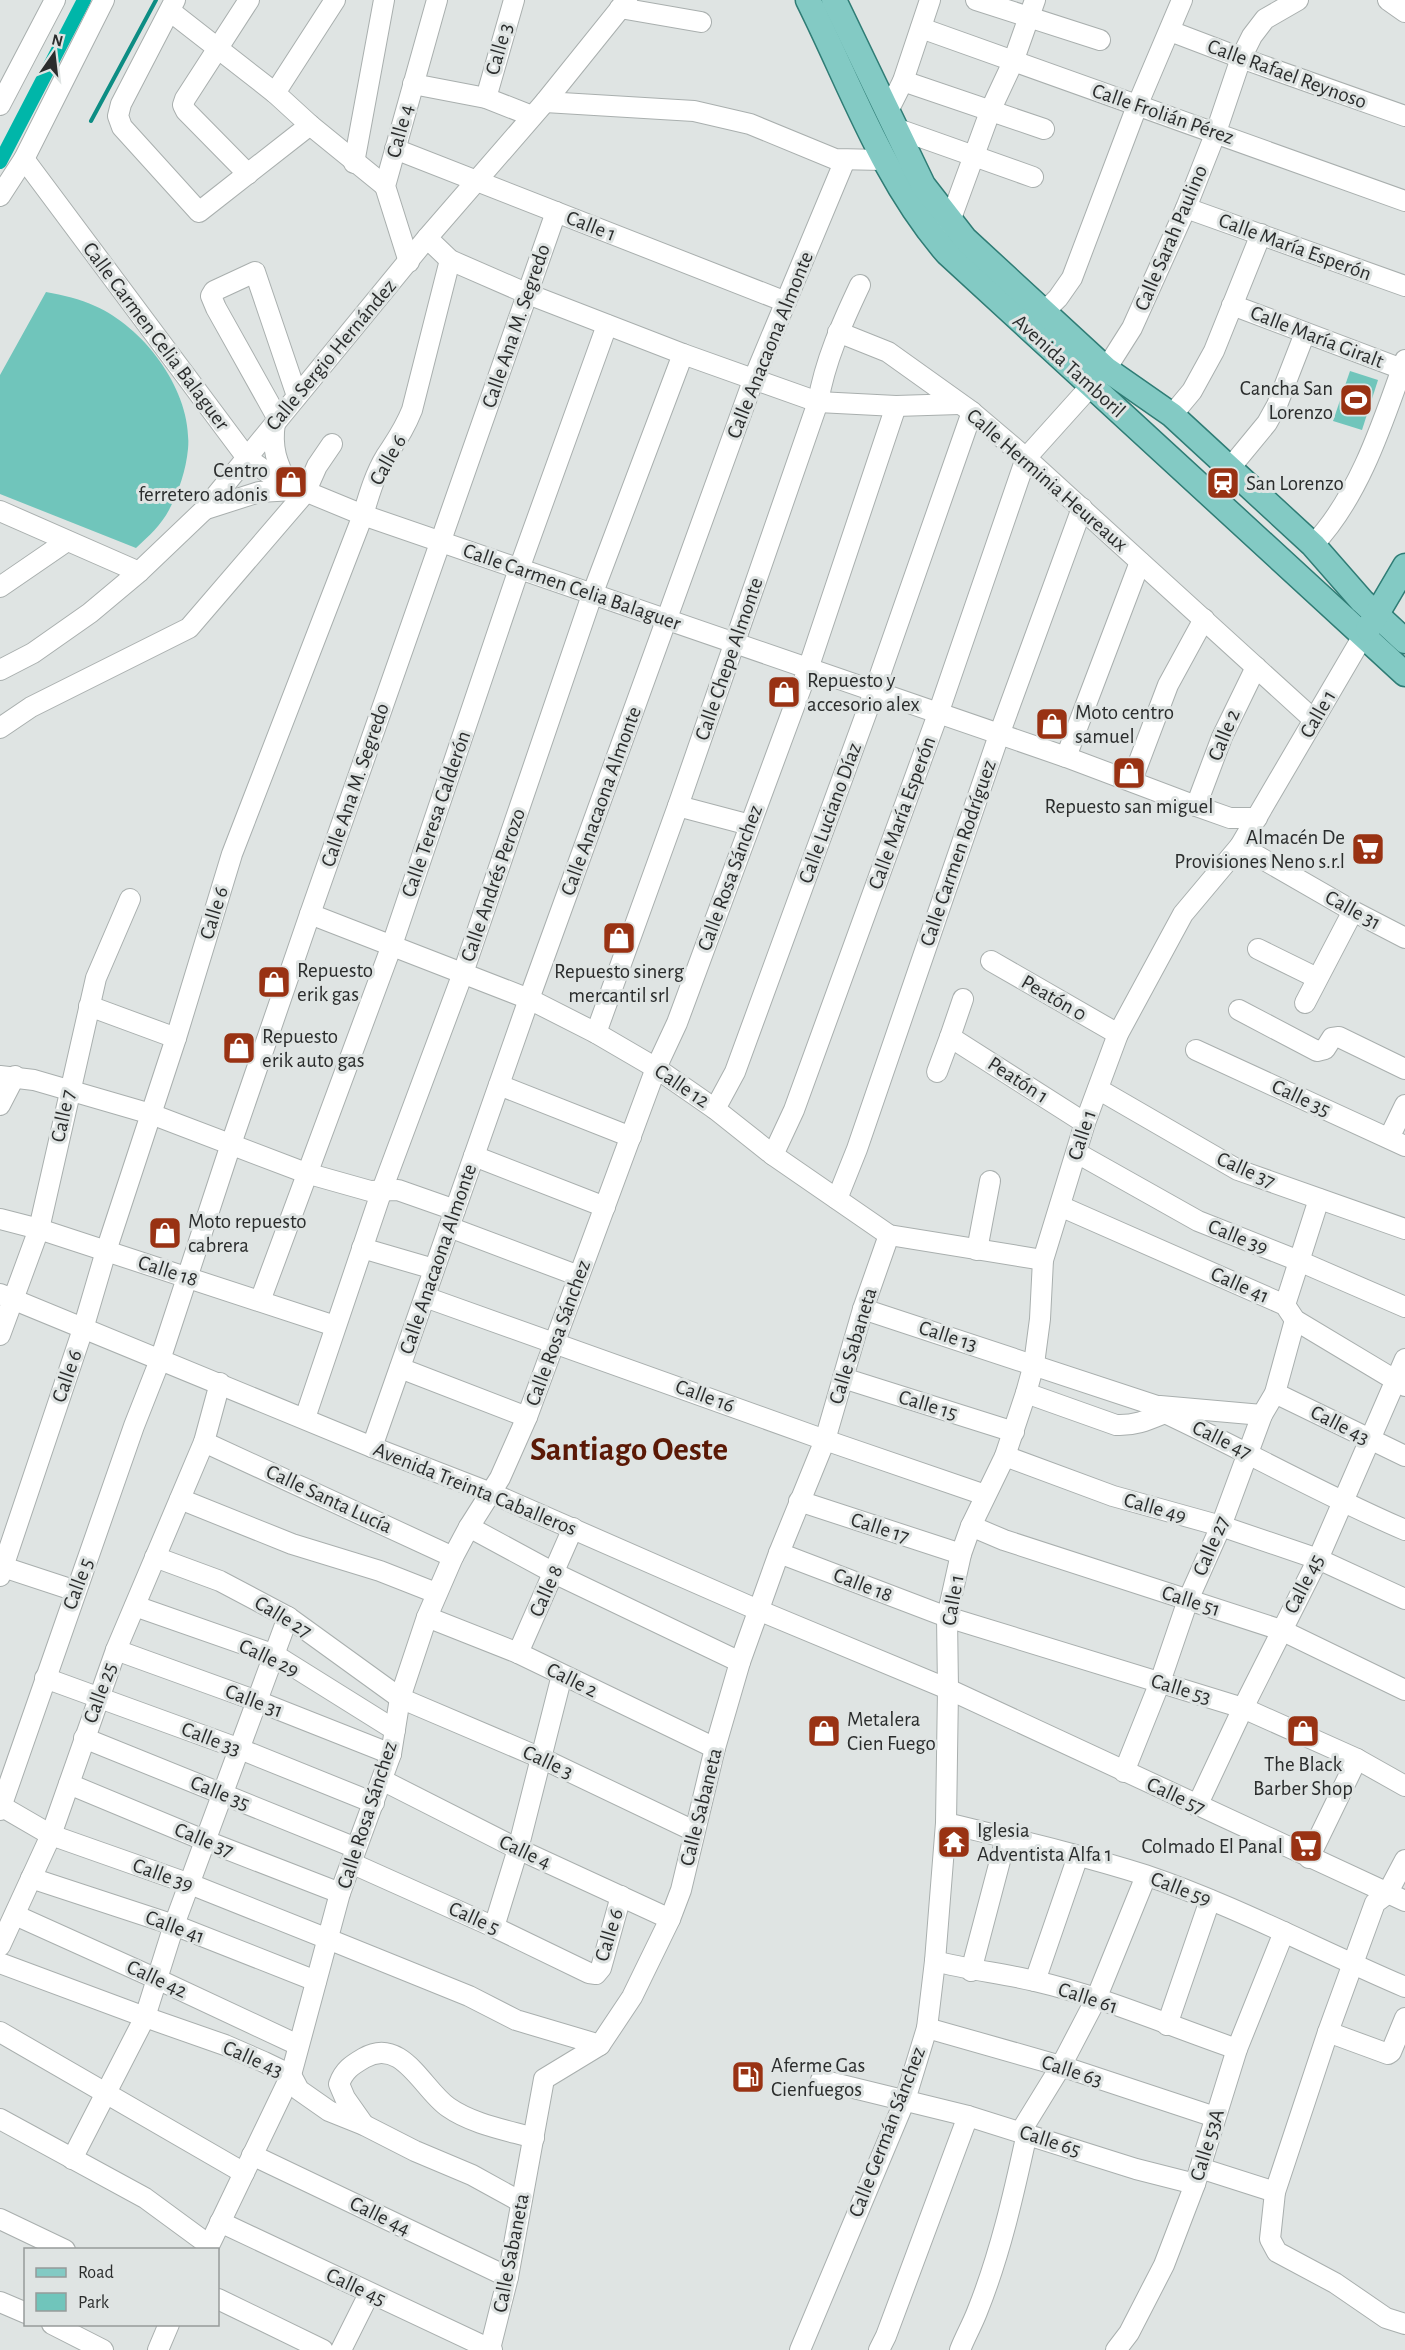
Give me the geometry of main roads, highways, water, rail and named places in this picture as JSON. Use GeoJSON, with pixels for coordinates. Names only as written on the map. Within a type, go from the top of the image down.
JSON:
{"type":"FeatureCollection","features":[{"type":"Feature","properties":{"kind":"main road","name":"Avenida Tamboril"},"geometry":{"type":"LineString","coordinates":[[808,0],[904,197],[941,228]]}},
{"type":"Feature","properties":{"kind":"main road","name":"Avenida Tamboril"},"geometry":{"type":"LineString","coordinates":[[834,0],[924,185],[941,228],[963,269],[1036,320],[1099,377],[1363,636],[1405,674]]}},
{"type":"Feature","properties":{"kind":"main road","name":"Avenida Tamboril"},"geometry":{"type":"LineString","coordinates":[[1099,377],[1172,414],[1313,545],[1376,614],[1405,641]]}},
{"type":"Feature","properties":{"kind":"main road"},"geometry":{"type":"LineString","coordinates":[[1363,636],[1404,573]]}},
{"type":"Feature","properties":{"kind":"waterway"},"geometry":{"type":"LineString","coordinates":[[0,162],[84,0]]}},
{"type":"Feature","properties":{"kind":"waterway"},"geometry":{"type":"LineString","coordinates":[[91,121],[156,0]]}},
{"type":"Feature","properties":{"kind":"place","name":"Cancha San Lorenzo"},"geometry":{"type":"Point","coordinates":[1356,400]}},
{"type":"Feature","properties":{"kind":"place","name":"Centro ferretero adonis"},"geometry":{"type":"Point","coordinates":[291,482]}},
{"type":"Feature","properties":{"kind":"place","name":"San Lorenzo"},"geometry":{"type":"Point","coordinates":[1223,483]}},
{"type":"Feature","properties":{"kind":"place","name":"Repuesto y accesorio alex"},"geometry":{"type":"Point","coordinates":[784,692]}},
{"type":"Feature","properties":{"kind":"place","name":"Moto centro samuel"},"geometry":{"type":"Point","coordinates":[1052,724]}},
{"type":"Feature","properties":{"kind":"place","name":"Repuesto san miguel"},"geometry":{"type":"Point","coordinates":[1129,773]}},
{"type":"Feature","properties":{"kind":"place","name":"Almacén De Provisiones Neno s.r.l"},"geometry":{"type":"Point","coordinates":[1368,849]}},
{"type":"Feature","properties":{"kind":"place","name":"Repuesto sinerg mercantil srl"},"geometry":{"type":"Point","coordinates":[619,938]}},
{"type":"Feature","properties":{"kind":"place","name":"Repuesto erik gas"},"geometry":{"type":"Point","coordinates":[274,982]}},
{"type":"Feature","properties":{"kind":"place","name":"Repuesto erik auto gas"},"geometry":{"type":"Point","coordinates":[239,1048]}},
{"type":"Feature","properties":{"kind":"place","name":"Moto repuesto cabrera"},"geometry":{"type":"Point","coordinates":[165,1233]}},
{"type":"Feature","properties":{"kind":"place","name":"Metalera Cien Fuego"},"geometry":{"type":"Point","coordinates":[824,1731]}},
{"type":"Feature","properties":{"kind":"place","name":"The Black Barber Shop"},"geometry":{"type":"Point","coordinates":[1303,1731]}},
{"type":"Feature","properties":{"kind":"place","name":"Iglesia Adventista Alfa 1"},"geometry":{"type":"Point","coordinates":[954,1842]}},
{"type":"Feature","properties":{"kind":"place","name":"Colmado El Panal"},"geometry":{"type":"Point","coordinates":[1306,1846]}},
{"type":"Feature","properties":{"kind":"place","name":"Aferme Gas Cienfuegos"},"geometry":{"type":"Point","coordinates":[748,2077]}},
{"type":"Feature","properties":{"kind":"district","name":"Santiago Oeste"},"geometry":{"type":"Point","coordinates":[629,1450]}}]}
